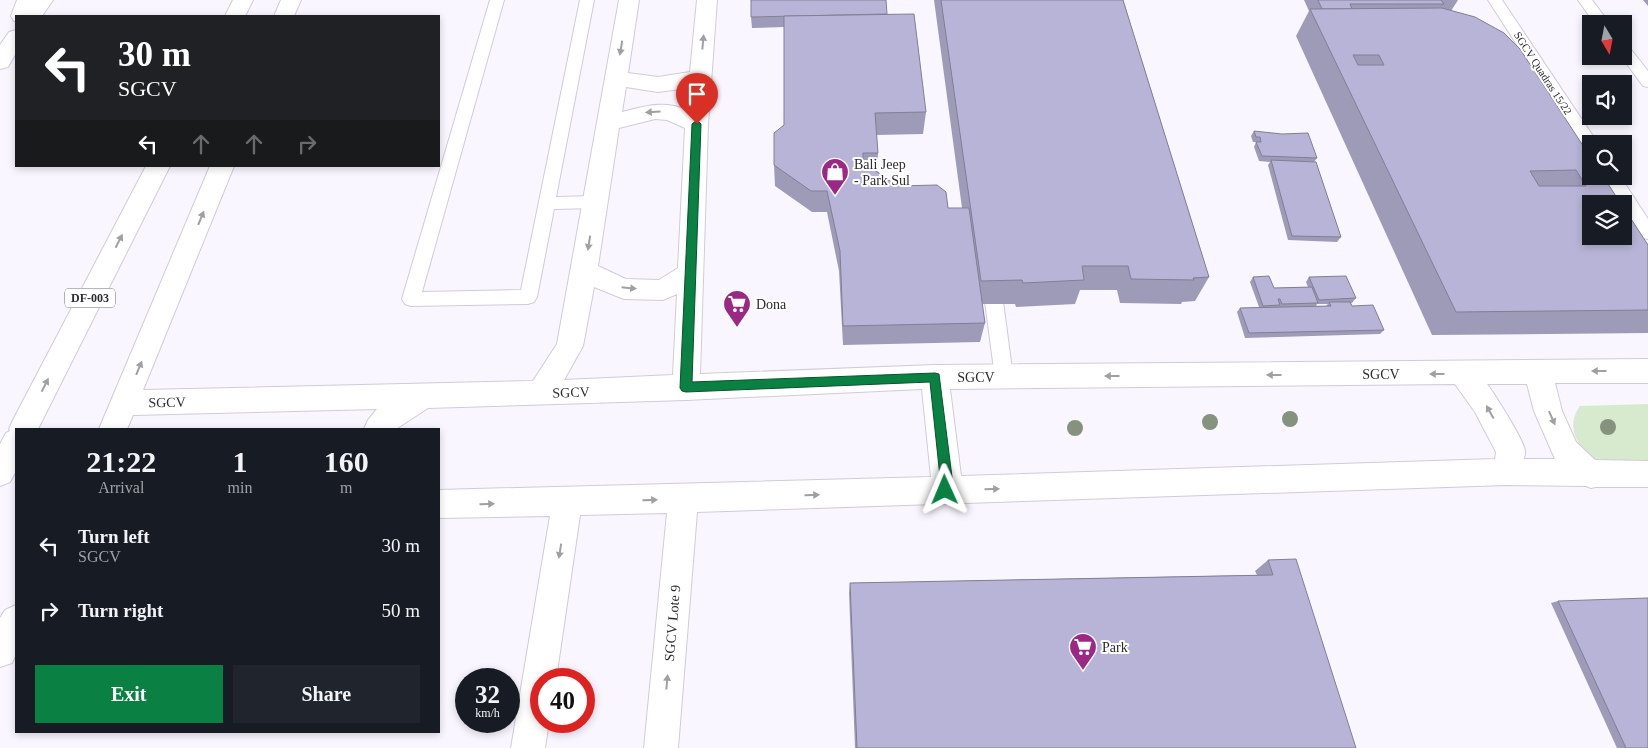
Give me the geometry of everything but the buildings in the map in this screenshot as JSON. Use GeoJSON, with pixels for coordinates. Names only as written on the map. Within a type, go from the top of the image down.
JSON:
{"type":"FeatureCollection","features":[{"type":"Feature","properties":{"kind":"main road"},"geometry":{"type":"LineString","coordinates":[[21,15],[27,0]]}},
{"type":"Feature","properties":{"kind":"main road"},"geometry":{"type":"LineString","coordinates":[[32,15],[43,0]]}},
{"type":"Feature","properties":{"kind":"main road"},"geometry":{"type":"LineString","coordinates":[[236,15],[243,0]]}},
{"type":"Feature","properties":{"kind":"main road"},"geometry":{"type":"LineString","coordinates":[[284,15],[291,0]]}},
{"type":"Feature","properties":{"kind":"main road"},"geometry":{"type":"LineString","coordinates":[[541,393],[570,346],[629,0]]}},
{"type":"Feature","properties":{"kind":"main road"},"geometry":{"type":"LineString","coordinates":[[686,388],[697,124],[707,0]]}},
{"type":"Feature","properties":{"kind":"main road"},"geometry":{"type":"LineString","coordinates":[[0,62],[15,37]]}},
{"type":"Feature","properties":{"kind":"main road"},"geometry":{"type":"LineString","coordinates":[[616,77],[644,85],[660,86],[700,77]]}},
{"type":"Feature","properties":{"kind":"main road"},"geometry":{"type":"LineString","coordinates":[[609,122],[655,111],[671,112],[697,124]]}},
{"type":"Feature","properties":{"kind":"main road","name":"DF-003"},"geometry":{"type":"LineString","coordinates":[[24,428],[157,167]]}},
{"type":"Feature","properties":{"kind":"main road"},"geometry":{"type":"LineString","coordinates":[[112,428],[125,403],[222,167]]}},
{"type":"Feature","properties":{"kind":"main road"},"geometry":{"type":"LineString","coordinates":[[584,271],[624,289],[662,290],[690,274]]}},
{"type":"Feature","properties":{"kind":"main road","name":"SGCV"},"geometry":{"type":"LineString","coordinates":[[125,403],[541,393],[935,377],[1648,371]]}},
{"type":"Feature","properties":{"kind":"main road"},"geometry":{"type":"LineString","coordinates":[[1538,372],[1548,410],[1566,451],[1590,475]]}},
{"type":"Feature","properties":{"kind":"main road"},"geometry":{"type":"LineString","coordinates":[[1463,374],[1485,404],[1511,451],[1506,472]]}},
{"type":"Feature","properties":{"kind":"main road"},"geometry":{"type":"LineString","coordinates":[[935,377],[946,477],[945,490]]}},
{"type":"Feature","properties":{"kind":"main road"},"geometry":{"type":"LineString","coordinates":[[379,428],[388,417],[424,396]]}},
{"type":"Feature","properties":{"kind":"main road"},"geometry":{"type":"LineString","coordinates":[[0,473],[15,444]]}},
{"type":"Feature","properties":{"kind":"main road"},"geometry":{"type":"LineString","coordinates":[[440,504],[683,499],[1506,472],[1590,475],[1648,474]]}},
{"type":"Feature","properties":{"kind":"main road","name":"SGCV Lote 9"},"geometry":{"type":"LineString","coordinates":[[665,741],[683,499]]}},
{"type":"Feature","properties":{"kind":"main road"},"geometry":{"type":"LineString","coordinates":[[528,748],[567,502]]}},
{"type":"Feature","properties":{"kind":"main road"},"geometry":{"type":"LineString","coordinates":[[0,651],[15,623]]}},
{"type":"Feature","properties":{"kind":"lane"},"geometry":{"type":"LineString","coordinates":[[497,0],[411,299],[528,297],[587,0]]}},
{"type":"Feature","properties":{"kind":"lane","name":"SGCV Quadras 15/22"},"geometry":{"type":"LineString","coordinates":[[1495,0],[1584,135]]}},
{"type":"Feature","properties":{"kind":"lane"},"geometry":{"type":"LineString","coordinates":[[1585,0],[1596,15]]}},
{"type":"Feature","properties":{"kind":"lane"},"geometry":{"type":"LineString","coordinates":[[1632,61],[1648,82]]}},
{"type":"Feature","properties":{"kind":"lane"},"geometry":{"type":"LineString","coordinates":[[546,203],[596,202]]}},
{"type":"Feature","properties":{"kind":"lane"},"geometry":{"type":"LineString","coordinates":[[1632,212],[1648,232]]}},
{"type":"Feature","properties":{"kind":"lane"},"geometry":{"type":"LineString","coordinates":[[988,258],[1004,377]]}},
{"type":"Feature","properties":{"kind":"green space"},"geometry":{"type":"Polygon","coordinates":[[[1648,404],[1648,460],[1597,464],[1579,444],[1573,422],[1580,406],[1648,404]]]}},
{"type":"Feature","properties":{"kind":"place","name":"Bali Jeep - Park Sul"},"geometry":{"type":"Point","coordinates":[835,196]}},
{"type":"Feature","properties":{"kind":"place","name":"Dona"},"geometry":{"type":"Point","coordinates":[737,328]}},
{"type":"Feature","properties":{"kind":"place","name":"Park"},"geometry":{"type":"Point","coordinates":[1083,671]}},
{"type":"Feature","properties":{"kind":"route"},"geometry":{"type":"LineString","coordinates":[[697,124],[686,388],[935,377],[946,477],[945,490]]}}]}
